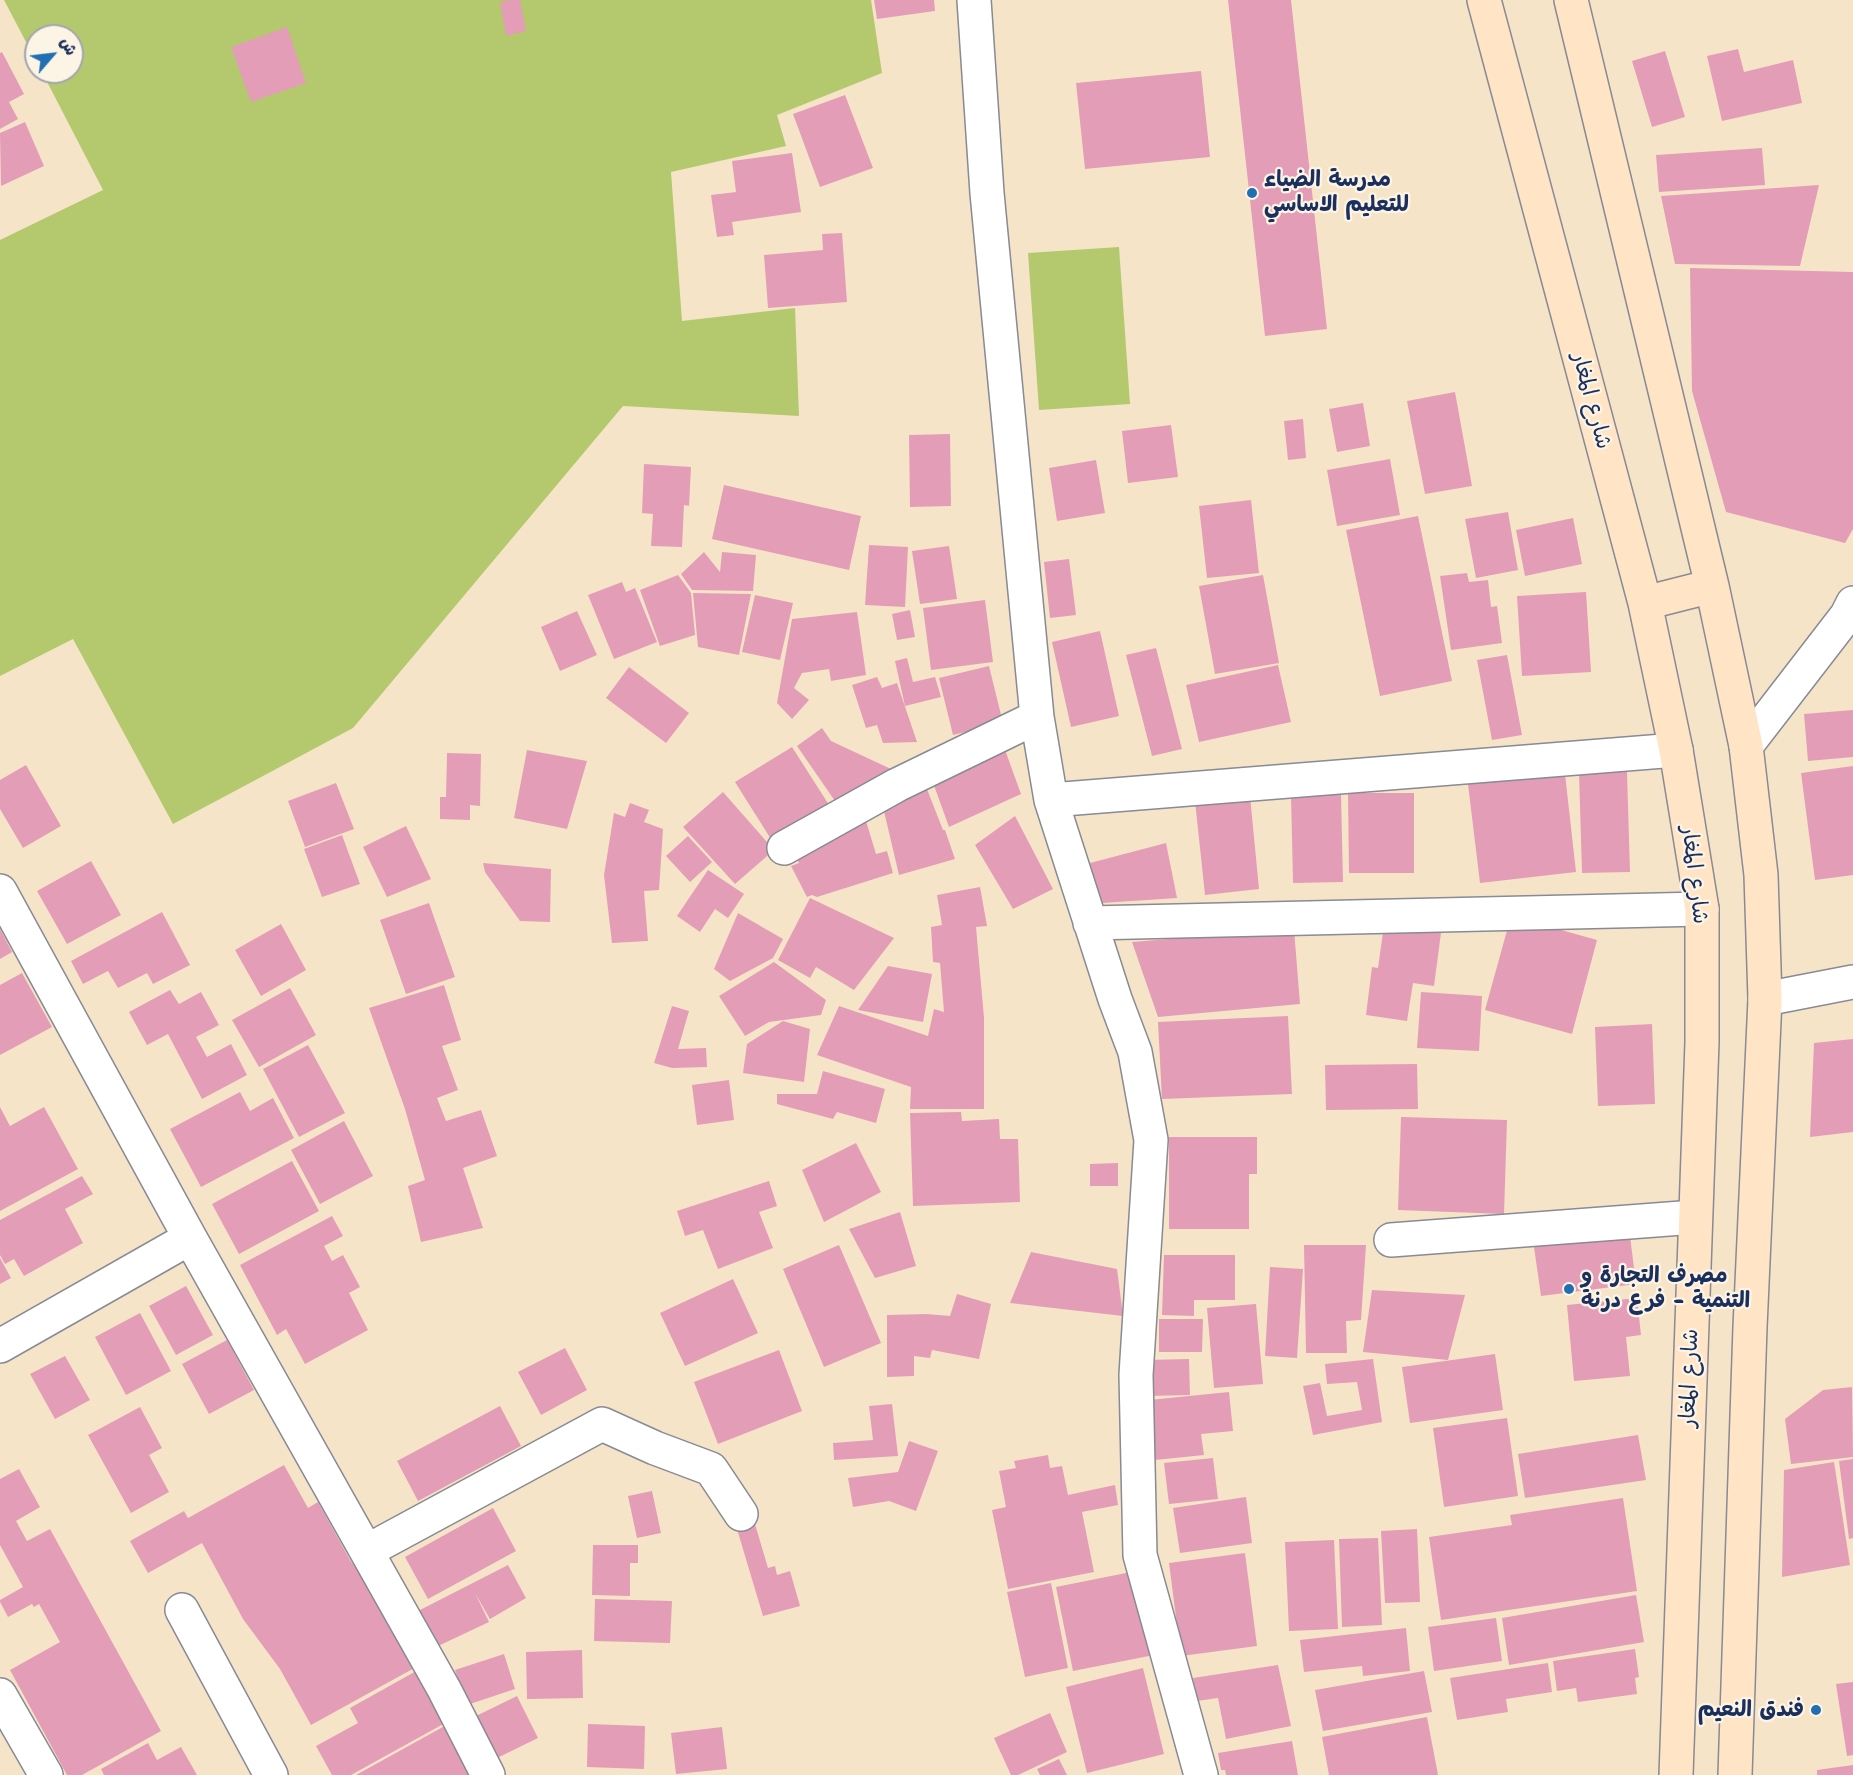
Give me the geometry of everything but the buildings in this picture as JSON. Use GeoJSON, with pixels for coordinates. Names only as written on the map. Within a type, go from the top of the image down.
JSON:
{"type":"FeatureCollection","features":[{"type":"Feature","properties":{"kind":"main road","name":"شارع المغار"},"geometry":{"type":"LineString","coordinates":[[1484,0],[1645,603],[1676,750],[1701,909],[1702,1042],[1676,1775]]}},
{"type":"Feature","properties":{"kind":"main road"},"geometry":{"type":"LineString","coordinates":[[1571,0],[1712,586],[1746,746],[1761,875],[1766,999],[1751,1315],[1735,1775]]}},
{"type":"Feature","properties":{"kind":"main road"},"geometry":{"type":"LineString","coordinates":[[1645,603],[1712,586]]}},
{"type":"Feature","properties":{"kind":"street"},"geometry":{"type":"LineString","coordinates":[[974,0],[987,193],[1037,717],[1051,800],[1114,999],[1135,1052],[1151,1140],[1136,1375],[1140,1555],[1201,1775]]}},
{"type":"Feature","properties":{"kind":"street"},"geometry":{"type":"LineString","coordinates":[[1746,746],[1847,615],[1853,603]]}},
{"type":"Feature","properties":{"kind":"street"},"geometry":{"type":"LineString","coordinates":[[784,848],[897,785],[1037,717]]}},
{"type":"Feature","properties":{"kind":"street"},"geometry":{"type":"LineString","coordinates":[[1051,800],[1676,750]]}},
{"type":"Feature","properties":{"kind":"street"},"geometry":{"type":"LineString","coordinates":[[0,891],[190,1238],[444,1689],[488,1775]]}},
{"type":"Feature","properties":{"kind":"street"},"geometry":{"type":"LineString","coordinates":[[1090,922],[1701,909]]}},
{"type":"Feature","properties":{"kind":"street"},"geometry":{"type":"LineString","coordinates":[[1766,999],[1853,982]]}},
{"type":"Feature","properties":{"kind":"street"},"geometry":{"type":"LineString","coordinates":[[1391,1240],[1695,1217]]}},
{"type":"Feature","properties":{"kind":"street"},"geometry":{"type":"LineString","coordinates":[[0,1346],[190,1238]]}},
{"type":"Feature","properties":{"kind":"street"},"geometry":{"type":"LineString","coordinates":[[367,1551],[602,1424],[655,1448],[711,1469],[741,1514]]}},
{"type":"Feature","properties":{"kind":"street"},"geometry":{"type":"LineString","coordinates":[[182,1610],[271,1775]]}},
{"type":"Feature","properties":{"kind":"street"},"geometry":{"type":"LineString","coordinates":[[0,1695],[46,1775]]}},
{"type":"Feature","properties":{"kind":"green space"},"geometry":{"type":"Polygon","coordinates":[[[4,0],[871,0],[882,73],[777,115],[786,146],[671,172],[682,321],[795,308],[799,416],[623,406],[353,728],[173,824],[73,639],[0,676],[0,240],[103,190],[48,84],[84,84],[84,24],[24,24],[24,38],[4,0]]]}},
{"type":"Feature","properties":{"kind":"green space"},"geometry":{"type":"Polygon","coordinates":[[[1119,247],[1130,404],[1039,410],[1028,253],[1119,247]]]}},
{"type":"Feature","properties":{"kind":"place","name":"مدرسة الضياء للتعليم الاساسي"},"geometry":{"type":"Point","coordinates":[1252,193]}},
{"type":"Feature","properties":{"kind":"place","name":"مصرف التجارة و التنمية - فرع درنة"},"geometry":{"type":"Point","coordinates":[1569,1289]}},
{"type":"Feature","properties":{"kind":"place","name":"فندق النعيم"},"geometry":{"type":"Point","coordinates":[1816,1710]}}]}
